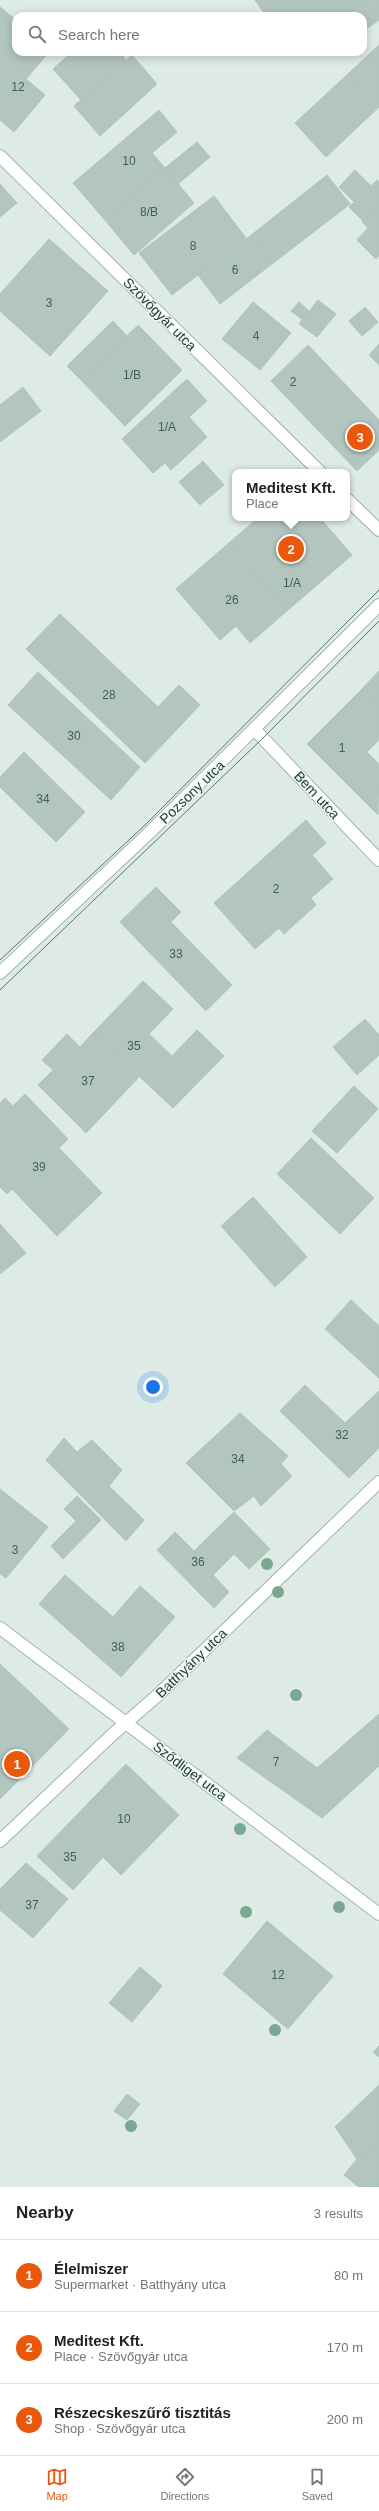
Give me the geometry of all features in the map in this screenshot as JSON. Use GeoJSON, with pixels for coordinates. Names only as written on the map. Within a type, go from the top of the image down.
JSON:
{"type":"FeatureCollection","features":[{"type":"Feature","properties":{"kind":"street","name":"Szövőgyár utca"},"geometry":{"type":"LineString","coordinates":[[0,156],[317,469]]}},
{"type":"Feature","properties":{"kind":"street"},"geometry":{"type":"LineString","coordinates":[[350,502],[379,530]]}},
{"type":"Feature","properties":{"kind":"street","name":"Pozsony utca"},"geometry":{"type":"LineString","coordinates":[[0,973],[255,730],[379,605]]}},
{"type":"Feature","properties":{"kind":"street","name":"Bem utca"},"geometry":{"type":"LineString","coordinates":[[255,730],[379,860]]}},
{"type":"Feature","properties":{"kind":"street","name":"Batthyány utca"},"geometry":{"type":"LineString","coordinates":[[0,1841],[126,1722],[158,1695],[379,1482]]}},
{"type":"Feature","properties":{"kind":"street","name":"Sződliget utca"},"geometry":{"type":"LineString","coordinates":[[0,1628],[379,1914]]}},
{"type":"Feature","properties":{"kind":"building"},"geometry":{"type":"Polygon","coordinates":[[[255,0],[379,0],[379,20],[367,28],[367,12],[263,12],[255,0]]]}},
{"type":"Feature","properties":{"kind":"building"},"geometry":{"type":"Polygon","coordinates":[[[0,7],[12,17],[12,34],[0,49],[0,7]]]}},
{"type":"Feature","properties":{"kind":"building"},"geometry":{"type":"Polygon","coordinates":[[[12,34],[12,56],[46,56],[26,79],[45,95],[14,132],[0,120],[0,49],[12,34]]]}},
{"type":"Feature","properties":{"kind":"building"},"geometry":{"type":"Polygon","coordinates":[[[379,45],[379,106],[349,73],[379,45]]]}},
{"type":"Feature","properties":{"kind":"building"},"geometry":{"type":"Polygon","coordinates":[[[68,56],[123,56],[126,60],[81,100],[53,69],[68,56]]]}},
{"type":"Feature","properties":{"kind":"building"},"geometry":{"type":"Polygon","coordinates":[[[131,56],[133,56],[157,84],[100,136],[74,106],[131,56]]]}},
{"type":"Feature","properties":{"kind":"building"},"geometry":{"type":"Polygon","coordinates":[[[349,73],[379,107],[326,157],[295,123],[349,73]]]}},
{"type":"Feature","properties":{"kind":"building"},"geometry":{"type":"Polygon","coordinates":[[[159,110],[177,132],[152,153],[165,168],[105,220],[73,183],[159,110]]]}},
{"type":"Feature","properties":{"kind":"building"},"geometry":{"type":"Polygon","coordinates":[[[197,142],[210,157],[178,184],[165,168],[197,142]]]}},
{"type":"Feature","properties":{"kind":"building"},"geometry":{"type":"Polygon","coordinates":[[[165,168],[194,203],[134,255],[105,220],[165,168]]]}},
{"type":"Feature","properties":{"kind":"building"},"geometry":{"type":"Polygon","coordinates":[[[355,170],[371,186],[354,202],[339,187],[355,170]]]}},
{"type":"Feature","properties":{"kind":"building"},"geometry":{"type":"Polygon","coordinates":[[[327,175],[350,204],[272,264],[250,236],[327,175]]]}},
{"type":"Feature","properties":{"kind":"building"},"geometry":{"type":"Polygon","coordinates":[[[377,180],[379,182],[379,205],[363,221],[349,207],[377,180]]]}},
{"type":"Feature","properties":{"kind":"building"},"geometry":{"type":"Polygon","coordinates":[[[0,184],[17,203],[0,217],[0,184]]]}},
{"type":"Feature","properties":{"kind":"building"},"geometry":{"type":"Polygon","coordinates":[[[214,196],[246,238],[172,295],[139,253],[214,196]]]}},
{"type":"Feature","properties":{"kind":"building"},"geometry":{"type":"Polygon","coordinates":[[[379,205],[379,239],[362,222],[379,205]]]}},
{"type":"Feature","properties":{"kind":"building"},"geometry":{"type":"Polygon","coordinates":[[[368,228],[379,239],[379,256],[376,259],[357,240],[368,228]]]}},
{"type":"Feature","properties":{"kind":"building"},"geometry":{"type":"Polygon","coordinates":[[[250,236],[272,264],[220,304],[198,275],[250,236]]]}},
{"type":"Feature","properties":{"kind":"building"},"geometry":{"type":"Polygon","coordinates":[[[49,239],[108,291],[50,356],[0,311],[0,294],[49,239]]]}},
{"type":"Feature","properties":{"kind":"building"},"geometry":{"type":"Polygon","coordinates":[[[318,300],[336,314],[317,337],[299,324],[318,300]]]}},
{"type":"Feature","properties":{"kind":"building"},"geometry":{"type":"Polygon","coordinates":[[[253,302],[291,333],[260,370],[222,339],[253,302]]]}},
{"type":"Feature","properties":{"kind":"building"},"geometry":{"type":"Polygon","coordinates":[[[299,302],[309,311],[303,320],[291,311],[299,302]]]}},
{"type":"Feature","properties":{"kind":"building"},"geometry":{"type":"Polygon","coordinates":[[[365,307],[378,322],[362,336],[349,321],[365,307]]]}},
{"type":"Feature","properties":{"kind":"building"},"geometry":{"type":"Polygon","coordinates":[[[113,321],[127,336],[81,380],[67,366],[113,321]]]}},
{"type":"Feature","properties":{"kind":"building"},"geometry":{"type":"Polygon","coordinates":[[[138,325],[182,370],[125,426],[81,380],[138,325]]]}},
{"type":"Feature","properties":{"kind":"building"},"geometry":{"type":"Polygon","coordinates":[[[379,344],[379,365],[369,355],[379,344]]]}},
{"type":"Feature","properties":{"kind":"building"},"geometry":{"type":"Polygon","coordinates":[[[308,345],[379,420],[379,450],[357,471],[271,381],[308,345]]]}},
{"type":"Feature","properties":{"kind":"building"},"geometry":{"type":"Polygon","coordinates":[[[187,379],[207,401],[189,417],[207,437],[171,470],[165,463],[153,473],[122,439],[187,379]]]}},
{"type":"Feature","properties":{"kind":"building"},"geometry":{"type":"Polygon","coordinates":[[[23,387],[41,411],[0,442],[0,405],[23,387]]]}},
{"type":"Feature","properties":{"kind":"building"},"geometry":{"type":"Polygon","coordinates":[[[203,461],[224,485],[200,505],[179,482],[203,461]]]}},
{"type":"Feature","properties":{"kind":"building"},"geometry":{"type":"Polygon","coordinates":[[[254,521],[323,521],[352,555],[288,610],[230,542],[254,521]]]}},
{"type":"Feature","properties":{"kind":"building"},"geometry":{"type":"Polygon","coordinates":[[[230,542],[288,610],[250,643],[236,626],[220,640],[176,589],[230,542]]]}},
{"type":"Feature","properties":{"kind":"building"},"geometry":{"type":"Polygon","coordinates":[[[60,614],[158,707],[179,685],[200,705],[145,763],[26,649],[60,614]]]}},
{"type":"Feature","properties":{"kind":"building"},"geometry":{"type":"Polygon","coordinates":[[[379,671],[379,708],[361,690],[379,671]]]}},
{"type":"Feature","properties":{"kind":"building"},"geometry":{"type":"Polygon","coordinates":[[[38,672],[140,767],[111,800],[8,705],[38,672]]]}},
{"type":"Feature","properties":{"kind":"building"},"geometry":{"type":"Polygon","coordinates":[[[361,690],[379,708],[379,740],[367,752],[379,764],[378,815],[307,744],[361,690]]]}},
{"type":"Feature","properties":{"kind":"building"},"geometry":{"type":"Polygon","coordinates":[[[24,752],[85,812],[56,842],[0,787],[0,777],[24,752]]]}},
{"type":"Feature","properties":{"kind":"building"},"geometry":{"type":"Polygon","coordinates":[[[306,820],[326,843],[312,855],[333,879],[311,898],[316,905],[284,934],[279,928],[255,949],[214,903],[306,820]]]}},
{"type":"Feature","properties":{"kind":"building"},"geometry":{"type":"Polygon","coordinates":[[[156,887],[181,912],[171,922],[232,985],[206,1011],[120,922],[156,887]]]}},
{"type":"Feature","properties":{"kind":"building"},"geometry":{"type":"Polygon","coordinates":[[[143,981],[173,1009],[149,1034],[172,1056],[197,1030],[224,1056],[173,1108],[93,1033],[143,981]]]}},
{"type":"Feature","properties":{"kind":"building"},"geometry":{"type":"Polygon","coordinates":[[[365,1019],[379,1035],[379,1055],[357,1075],[333,1047],[365,1019]]]}},
{"type":"Feature","properties":{"kind":"building"},"geometry":{"type":"Polygon","coordinates":[[[93,1033],[139,1077],[86,1133],[38,1085],[53,1070],[42,1060],[67,1034],[80,1047],[93,1033]]]}},
{"type":"Feature","properties":{"kind":"building"},"geometry":{"type":"Polygon","coordinates":[[[354,1086],[378,1109],[337,1153],[312,1131],[354,1086]]]}},
{"type":"Feature","properties":{"kind":"building"},"geometry":{"type":"Polygon","coordinates":[[[25,1094],[68,1139],[59,1148],[102,1193],[57,1236],[12,1189],[7,1194],[0,1187],[0,1103],[5,1098],[13,1106],[25,1094]]]}},
{"type":"Feature","properties":{"kind":"building"},"geometry":{"type":"Polygon","coordinates":[[[311,1138],[374,1198],[340,1234],[277,1174],[311,1138]]]}},
{"type":"Feature","properties":{"kind":"building"},"geometry":{"type":"Polygon","coordinates":[[[253,1197],[307,1257],[275,1287],[221,1226],[253,1197]]]}},
{"type":"Feature","properties":{"kind":"building"},"geometry":{"type":"Polygon","coordinates":[[[0,1224],[26,1253],[0,1274],[0,1224]]]}},
{"type":"Feature","properties":{"kind":"building"},"geometry":{"type":"Polygon","coordinates":[[[351,1300],[379,1326],[379,1378],[325,1329],[351,1300]]]}},
{"type":"Feature","properties":{"kind":"building"},"geometry":{"type":"Polygon","coordinates":[[[305,1385],[345,1423],[379,1391],[379,1448],[349,1478],[280,1411],[305,1385]]]}},
{"type":"Feature","properties":{"kind":"building"},"geometry":{"type":"Polygon","coordinates":[[[240,1413],[288,1456],[281,1464],[292,1476],[261,1506],[254,1496],[234,1511],[186,1463],[240,1413]]]}},
{"type":"Feature","properties":{"kind":"building"},"geometry":{"type":"Polygon","coordinates":[[[64,1438],[77,1452],[92,1440],[122,1470],[109,1486],[144,1520],[126,1541],[46,1460],[64,1438]]]}},
{"type":"Feature","properties":{"kind":"building"},"geometry":{"type":"Polygon","coordinates":[[[0,1489],[48,1527],[6,1578],[0,1574],[0,1489]]]}},
{"type":"Feature","properties":{"kind":"building"},"geometry":{"type":"Polygon","coordinates":[[[77,1496],[101,1520],[63,1559],[51,1546],[76,1521],[64,1509],[77,1496]]]}},
{"type":"Feature","properties":{"kind":"building"},"geometry":{"type":"Polygon","coordinates":[[[234,1512],[270,1549],[249,1569],[234,1554],[213,1575],[229,1592],[214,1608],[157,1550],[175,1532],[194,1551],[234,1512]]]}},
{"type":"Feature","properties":{"kind":"building"},"geometry":{"type":"Polygon","coordinates":[[[65,1575],[113,1617],[140,1586],[175,1617],[121,1677],[39,1604],[65,1575]]]}},
{"type":"Feature","properties":{"kind":"building"},"geometry":{"type":"Polygon","coordinates":[[[0,1664],[69,1729],[0,1799],[0,1664]]]}},
{"type":"Feature","properties":{"kind":"building"},"geometry":{"type":"Polygon","coordinates":[[[379,1714],[379,1766],[322,1818],[237,1758],[267,1730],[317,1768],[379,1714]]]}},
{"type":"Feature","properties":{"kind":"building"},"geometry":{"type":"Polygon","coordinates":[[[126,1764],[179,1815],[121,1875],[69,1823],[126,1764]]]}},
{"type":"Feature","properties":{"kind":"building"},"geometry":{"type":"Polygon","coordinates":[[[69,1823],[103,1857],[73,1890],[37,1856],[69,1823]]]}},
{"type":"Feature","properties":{"kind":"building"},"geometry":{"type":"Polygon","coordinates":[[[26,1863],[68,1899],[33,1938],[0,1910],[0,1889],[26,1863]]]}},
{"type":"Feature","properties":{"kind":"building"},"geometry":{"type":"Polygon","coordinates":[[[267,1921],[333,1976],[288,2029],[223,1974],[267,1921]]]}},
{"type":"Feature","properties":{"kind":"building"},"geometry":{"type":"Polygon","coordinates":[[[140,1967],[162,1986],[132,2022],[109,2003],[140,1967]]]}},
{"type":"Feature","properties":{"kind":"building"},"geometry":{"type":"Polygon","coordinates":[[[379,2046],[379,2057],[373,2052],[379,2046]]]}},
{"type":"Feature","properties":{"kind":"building"},"geometry":{"type":"Polygon","coordinates":[[[379,2085],[379,2140],[357,2159],[335,2127],[379,2085]]]}},
{"type":"Feature","properties":{"kind":"building"},"geometry":{"type":"Polygon","coordinates":[[[127,2094],[140,2104],[127,2120],[114,2111],[127,2094]]]}},
{"type":"Feature","properties":{"kind":"building"},"geometry":{"type":"Polygon","coordinates":[[[379,2140],[379,2187],[359,2187],[344,2175],[357,2159],[379,2140]]]}},
{"type":"Feature","properties":{"kind":"tram line"},"geometry":{"type":"LineString","coordinates":[[0,960],[145,825],[379,590]]}},
{"type":"Feature","properties":{"kind":"tram line"},"geometry":{"type":"LineString","coordinates":[[0,990],[263,738],[379,621]]}},
{"type":"Feature","properties":{"kind":"place","name":"Részecskeszűrő tisztitás"},"geometry":{"type":"Point","coordinates":[360,437]}},
{"type":"Feature","properties":{"kind":"place","name":"Meditest Kft."},"geometry":{"type":"Point","coordinates":[291,549]}},
{"type":"Feature","properties":{"kind":"place","name":"Élelmiszer"},"geometry":{"type":"Point","coordinates":[17,1764]}}]}
